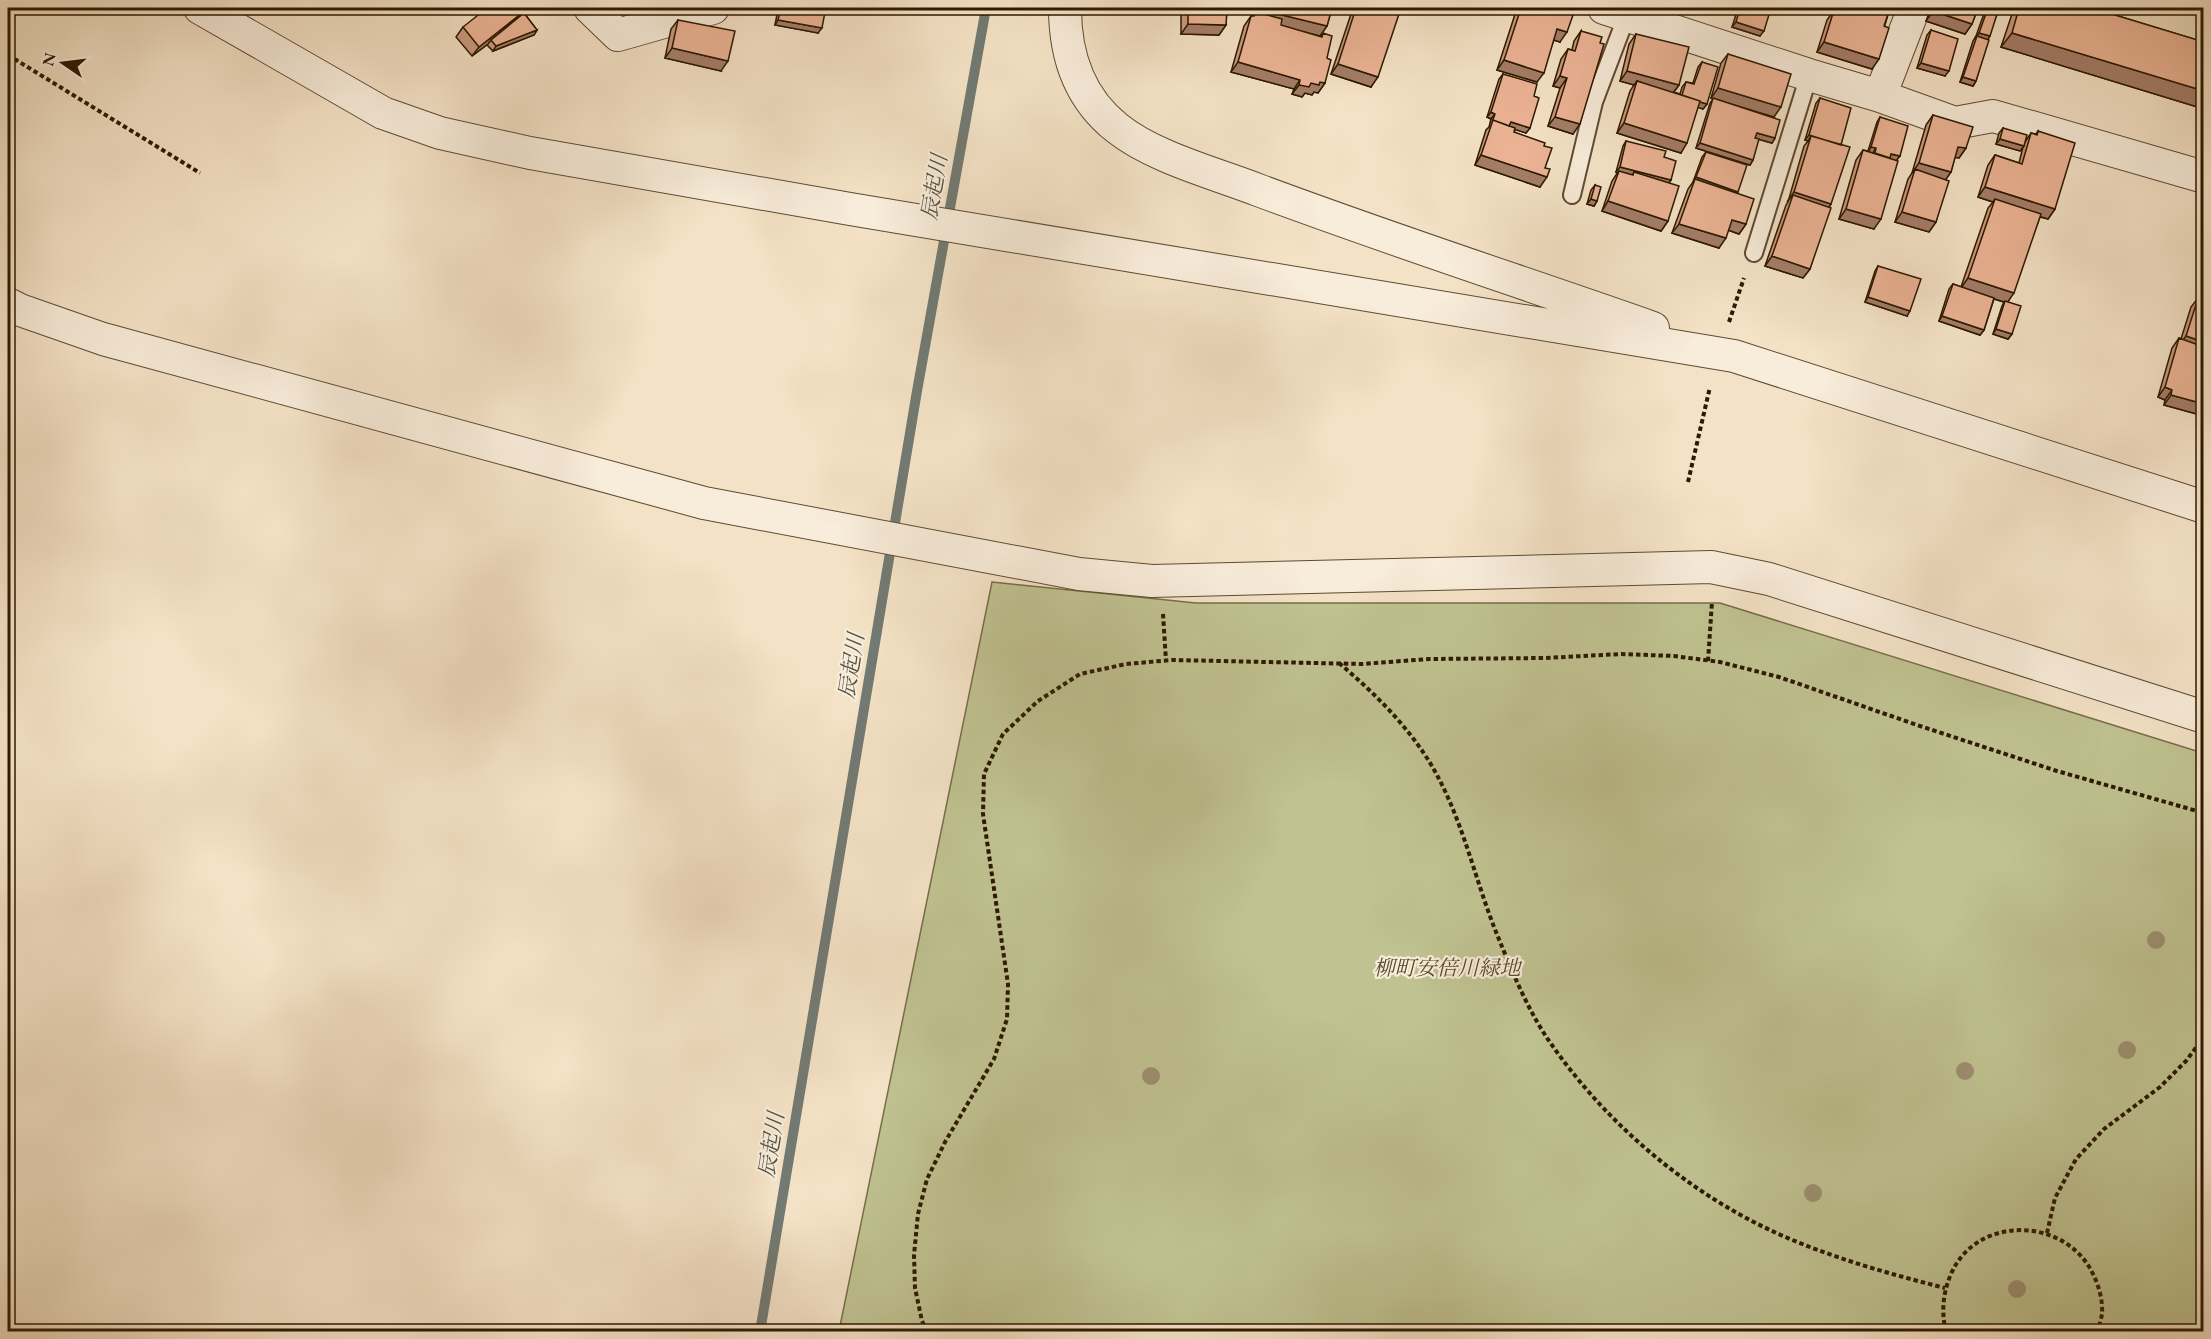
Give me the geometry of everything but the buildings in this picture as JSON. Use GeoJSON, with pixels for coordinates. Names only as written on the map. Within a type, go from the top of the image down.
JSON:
{"type":"FeatureCollection","features":[{"type":"Feature","properties":{"kind":"street"},"geometry":{"type":"LineString","coordinates":[[200,8],[383,113],[440,133],[530,153],[850,209],[1734,356]]}},
{"type":"Feature","properties":{"kind":"street"},"geometry":{"type":"LineString","coordinates":[[590,8],[618,35],[713,8]]}},
{"type":"Feature","properties":{"kind":"street"},"geometry":{"type":"LineString","coordinates":[[1065,8],[1070,57],[1087,98],[1116,128],[1149,148],[1281,198],[1734,356],[2204,507]]}},
{"type":"Feature","properties":{"kind":"street"},"geometry":{"type":"LineString","coordinates":[[1880,96],[1914,8]]}},
{"type":"Feature","properties":{"kind":"street"},"geometry":{"type":"LineString","coordinates":[[1630,13],[1955,123],[1993,116],[2204,177]]}},
{"type":"Feature","properties":{"kind":"street"},"geometry":{"type":"LineString","coordinates":[[8,304],[103,339],[704,503],[967,554],[1078,574],[1162,581],[1715,568],[1769,579],[2204,717]]}},
{"type":"Feature","properties":{"kind":"lane"},"geometry":{"type":"LineString","coordinates":[[1572,195],[1594,102],[1630,13]]}},
{"type":"Feature","properties":{"kind":"lane"},"geometry":{"type":"LineString","coordinates":[[1754,253],[1809,75]]}},
{"type":"Feature","properties":{"kind":"path"},"geometry":{"type":"LineString","coordinates":[[8,56],[200,173]]}},
{"type":"Feature","properties":{"kind":"path"},"geometry":{"type":"LineString","coordinates":[[1708,661],[1715,568]]}},
{"type":"Feature","properties":{"kind":"path"},"geometry":{"type":"LineString","coordinates":[[1162,581],[1166,661]]}},
{"type":"Feature","properties":{"kind":"path"},"geometry":{"type":"LineString","coordinates":[[927,1332],[922,1321],[915,1288],[914,1255],[918,1214],[927,1179],[945,1142],[994,1059],[1007,1019],[1008,984],[983,814],[984,774],[1003,734],[1038,700],[1080,674],[1126,664],[1166,661],[1250,660],[1339,663],[1621,654],[1674,656],[1779,677],[2057,771],[2204,813]]}},
{"type":"Feature","properties":{"kind":"path"},"geometry":{"type":"LineString","coordinates":[[1339,663],[1367,688],[1420,746],[1439,778],[1490,916],[1529,1005],[1552,1047],[1602,1106],[1664,1162],[1706,1193],[1748,1219],[1796,1241],[1889,1273],[1945,1288]]}},
{"type":"Feature","properties":{"kind":"path"},"geometry":{"type":"LineString","coordinates":[[2047,1233],[2055,1198],[2076,1159],[2104,1129],[2160,1087],[2186,1061],[2204,1037]]}},
{"type":"Feature","properties":{"kind":"path"},"geometry":{"type":"LineString","coordinates":[[1946,1332],[1942,1315],[1945,1288],[1955,1264],[1973,1245],[1995,1233],[2021,1229],[2047,1233],[2070,1244],[2088,1263],[2099,1286],[2102,1312],[2097,1332]]}},
{"type":"Feature","properties":{"kind":"green space","name":"柳町安倍川緑地"},"geometry":{"type":"Polygon","coordinates":[[[992,582],[1196,603],[1720,603],[2203,753],[2203,1331],[839,1331],[992,582]]]}},
{"type":"Feature","properties":{"kind":"waterway","name":"辰起川"},"geometry":{"type":"LineString","coordinates":[[760,1332],[917,391],[986,8]]}}]}
